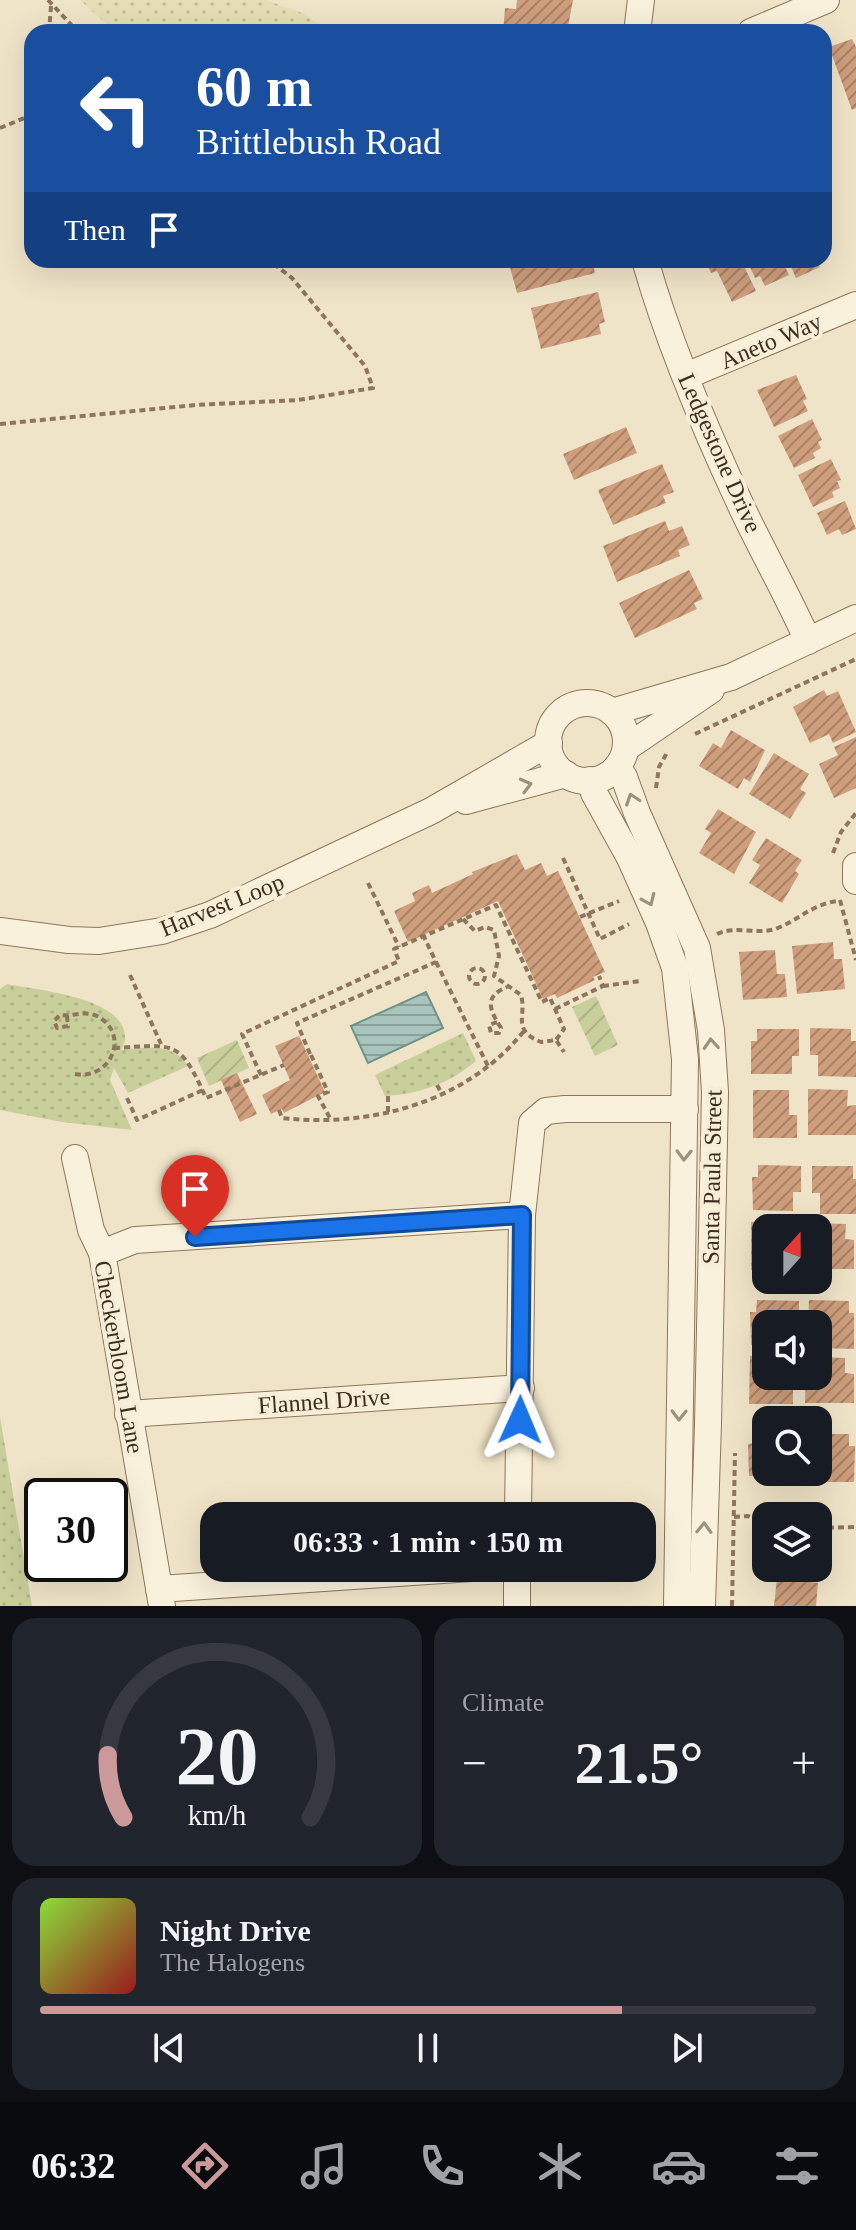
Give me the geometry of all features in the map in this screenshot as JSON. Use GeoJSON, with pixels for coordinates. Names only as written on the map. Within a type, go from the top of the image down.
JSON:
{"type":"FeatureCollection","features":[{"type":"Feature","properties":{"kind":"street"},"geometry":{"type":"LineString","coordinates":[[638,24],[641,0]]}},
{"type":"Feature","properties":{"kind":"street"},"geometry":{"type":"LineString","coordinates":[[770,24],[826,0]]}},
{"type":"Feature","properties":{"kind":"street","name":"Ledgestone Drive"},"geometry":{"type":"LineString","coordinates":[[647,268],[661,317],[743,509],[808,641]]}},
{"type":"Feature","properties":{"kind":"street","name":"Aneto Way"},"geometry":{"type":"LineString","coordinates":[[686,376],[856,305]]}},
{"type":"Feature","properties":{"kind":"street"},"geometry":{"type":"LineString","coordinates":[[612,712],[731,677],[856,618]]}},
{"type":"Feature","properties":{"kind":"street"},"geometry":{"type":"LineString","coordinates":[[622,757],[623,725],[612,712],[593,704],[580,704],[567,709],[553,723],[549,743],[553,759],[578,777],[608,775],[622,757],[731,677]]}},
{"type":"Feature","properties":{"kind":"street","name":"Harvest Loop"},"geometry":{"type":"LineString","coordinates":[[0,931],[41,939],[84,941],[126,938],[162,931],[210,915],[431,811],[549,743]]}},
{"type":"Feature","properties":{"kind":"street","name":"Santa Paula Street"},"geometry":{"type":"LineString","coordinates":[[622,757],[624,777],[637,813],[697,948],[711,1030],[715,1092],[702,1606]]}},
{"type":"Feature","properties":{"kind":"street","name":"Santa Paula Street"},"geometry":{"type":"LineString","coordinates":[[578,777],[594,793],[630,858],[675,968],[685,1059],[677,1606]]}},
{"type":"Feature","properties":{"kind":"street","name":"Harvest Loop"},"geometry":{"type":"LineString","coordinates":[[431,811],[578,777]]}},
{"type":"Feature","properties":{"kind":"street"},"geometry":{"type":"LineString","coordinates":[[848,891],[856,866]]}},
{"type":"Feature","properties":{"kind":"street"},"geometry":{"type":"LineString","coordinates":[[518,1502],[522,1215],[530,1129],[537,1117],[546,1111],[685,1109]]}},
{"type":"Feature","properties":{"kind":"street","name":"Checkerbloom Lane"},"geometry":{"type":"LineString","coordinates":[[75,1158],[91,1230],[102,1253],[161,1597]]}},
{"type":"Feature","properties":{"kind":"street"},"geometry":{"type":"LineString","coordinates":[[102,1253],[135,1240],[522,1215]]}},
{"type":"Feature","properties":{"kind":"street","name":"Flannel Drive"},"geometry":{"type":"LineString","coordinates":[[128,1414],[521,1388]]}},
{"type":"Feature","properties":{"kind":"street"},"geometry":{"type":"LineString","coordinates":[[161,1597],[322,1582]]}},
{"type":"Feature","properties":{"kind":"street"},"geometry":{"type":"LineString","coordinates":[[517,1582],[517,1606]]}},
{"type":"Feature","properties":{"kind":"path"},"geometry":{"type":"LineString","coordinates":[[49,24],[50,3]]}},
{"type":"Feature","properties":{"kind":"path"},"geometry":{"type":"LineString","coordinates":[[50,3],[70,24]]}},
{"type":"Feature","properties":{"kind":"path"},"geometry":{"type":"LineString","coordinates":[[0,128],[24,118]]}},
{"type":"Feature","properties":{"kind":"path"},"geometry":{"type":"LineString","coordinates":[[0,424],[196,405],[298,400],[373,388],[365,366],[292,278],[279,268]]}},
{"type":"Feature","properties":{"kind":"path"},"geometry":{"type":"LineString","coordinates":[[563,858],[600,939],[629,924]]}},
{"type":"Feature","properties":{"kind":"path"},"geometry":{"type":"LineString","coordinates":[[368,883],[399,947]]}},
{"type":"Feature","properties":{"kind":"path"},"geometry":{"type":"LineString","coordinates":[[717,934],[739,929],[774,929],[848,891]]}},
{"type":"Feature","properties":{"kind":"path"},"geometry":{"type":"LineString","coordinates":[[580,917],[619,901]]}},
{"type":"Feature","properties":{"kind":"path"},"geometry":{"type":"LineString","coordinates":[[261,1075],[242,1034],[399,961],[394,949],[423,936],[463,919],[496,905],[542,1002],[550,998],[564,1029],[556,1040],[541,1042],[524,1031],[520,1016],[523,999],[519,991],[497,979],[494,972],[499,956],[494,930],[485,927],[475,931],[463,919]]}},
{"type":"Feature","properties":{"kind":"path"},"geometry":{"type":"LineString","coordinates":[[423,936],[488,1066]]}},
{"type":"Feature","properties":{"kind":"path"},"geometry":{"type":"LineString","coordinates":[[331,1120],[318,1096],[328,1092],[297,1023],[436,962]]}},
{"type":"Feature","properties":{"kind":"path"},"geometry":{"type":"LineString","coordinates":[[474,968],[482,969],[485,974],[478,984],[469,977],[474,968]]}},
{"type":"Feature","properties":{"kind":"path"},"geometry":{"type":"LineString","coordinates":[[485,974],[494,972]]}},
{"type":"Feature","properties":{"kind":"path"},"geometry":{"type":"LineString","coordinates":[[130,975],[161,1044]]}},
{"type":"Feature","properties":{"kind":"path"},"geometry":{"type":"LineString","coordinates":[[599,976],[603,986]]}},
{"type":"Feature","properties":{"kind":"path"},"geometry":{"type":"LineString","coordinates":[[555,1009],[603,986],[640,981]]}},
{"type":"Feature","properties":{"kind":"path"},"geometry":{"type":"LineString","coordinates":[[497,1022],[492,1015],[491,1002],[498,991],[510,986]]}},
{"type":"Feature","properties":{"kind":"path"},"geometry":{"type":"LineString","coordinates":[[67,1016],[86,1013],[101,1020],[111,1032],[114,1048],[108,1063],[101,1070],[86,1075],[71,1073]]}},
{"type":"Feature","properties":{"kind":"path"},"geometry":{"type":"LineString","coordinates":[[279,1110],[282,1118],[331,1120],[413,1107],[465,1083],[511,1048],[524,1031]]}},
{"type":"Feature","properties":{"kind":"path"},"geometry":{"type":"LineString","coordinates":[[556,1040],[564,1052]]}},
{"type":"Feature","properties":{"kind":"path"},"geometry":{"type":"LineString","coordinates":[[114,1048],[161,1044],[177,1050],[186,1058],[206,1098],[284,1065]]}},
{"type":"Feature","properties":{"kind":"path"},"geometry":{"type":"LineString","coordinates":[[437,1085],[442,1094]]}},
{"type":"Feature","properties":{"kind":"path"},"geometry":{"type":"LineString","coordinates":[[127,1098],[137,1120],[203,1090]]}},
{"type":"Feature","properties":{"kind":"path"},"geometry":{"type":"LineString","coordinates":[[388,1096],[388,1112]]}},
{"type":"Feature","properties":{"kind":"path"},"geometry":{"type":"LineString","coordinates":[[734,1517],[752,1518]]}},
{"type":"Feature","properties":{"kind":"path"},"geometry":{"type":"LineString","coordinates":[[832,1528],[856,1527]]}},
{"type":"Feature","properties":{"kind":"shaded area"},"geometry":{"type":"Polygon","coordinates":[[[80,0],[266,0],[305,14],[318,24],[106,24],[80,0]]]}},
{"type":"Feature","properties":{"kind":"green space"},"geometry":{"type":"Polygon","coordinates":[[[7,984],[58,993],[96,1005],[122,1025],[125,1039],[121,1050],[167,1050],[182,1058],[188,1066],[128,1093],[114,1068],[110,1080],[132,1130],[62,1122],[0,1110],[0,989],[7,984]]]}},
{"type":"Feature","properties":{"kind":"green space"},"geometry":{"type":"Polygon","coordinates":[[[596,996],[618,1045],[595,1056],[572,1007],[596,996]]]}},
{"type":"Feature","properties":{"kind":"green space"},"geometry":{"type":"Polygon","coordinates":[[[463,1033],[476,1061],[434,1086],[385,1096],[375,1075],[463,1033]]]}},
{"type":"Feature","properties":{"kind":"green space"},"geometry":{"type":"Polygon","coordinates":[[[237,1040],[249,1068],[209,1086],[197,1058],[237,1040]]]}},
{"type":"Feature","properties":{"kind":"green space"},"geometry":{"type":"Polygon","coordinates":[[[0,1417],[24,1559],[24,1582],[28,1582],[32,1606],[0,1606],[0,1417]]]}},
{"type":"Feature","properties":{"kind":"water"},"geometry":{"type":"Polygon","coordinates":[[[426,992],[443,1028],[368,1063],[351,1026],[426,992]]]}},
{"type":"Feature","properties":{"kind":"building"},"geometry":{"type":"Polygon","coordinates":[[[517,0],[573,0],[568,24],[504,24],[505,8],[516,9],[517,0]]]}},
{"type":"Feature","properties":{"kind":"building"},"geometry":{"type":"Polygon","coordinates":[[[852,39],[856,47],[856,108],[852,110],[832,55],[832,46],[852,39]]]}},
{"type":"Feature","properties":{"kind":"building"},"geometry":{"type":"Polygon","coordinates":[[[510,268],[594,268],[595,273],[517,293],[510,268]]]}},
{"type":"Feature","properties":{"kind":"building"},"geometry":{"type":"Polygon","coordinates":[[[709,268],[745,268],[756,291],[732,302],[717,271],[711,273],[709,268]]]}},
{"type":"Feature","properties":{"kind":"building"},"geometry":{"type":"Polygon","coordinates":[[[751,268],[786,268],[789,275],[765,286],[760,276],[755,278],[751,268]]]}},
{"type":"Feature","properties":{"kind":"building"},"geometry":{"type":"Polygon","coordinates":[[[792,268],[818,268],[796,278],[792,268]]]}},
{"type":"Feature","properties":{"kind":"building"},"geometry":{"type":"Polygon","coordinates":[[[598,292],[605,322],[599,324],[601,334],[541,349],[531,308],[598,292]]]}},
{"type":"Feature","properties":{"kind":"building"},"geometry":{"type":"Polygon","coordinates":[[[796,375],[807,399],[803,401],[808,411],[774,427],[757,390],[796,375]]]}},
{"type":"Feature","properties":{"kind":"building"},"geometry":{"type":"Polygon","coordinates":[[[812,419],[822,440],[818,442],[821,448],[813,453],[815,458],[794,468],[778,436],[812,419]]]}},
{"type":"Feature","properties":{"kind":"building"},"geometry":{"type":"Polygon","coordinates":[[[626,427],[637,453],[574,480],[563,454],[626,427]]]}},
{"type":"Feature","properties":{"kind":"building"},"geometry":{"type":"Polygon","coordinates":[[[831,459],[841,480],[837,481],[840,488],[832,492],[834,497],[813,507],[798,475],[831,459]]]}},
{"type":"Feature","properties":{"kind":"building"},"geometry":{"type":"Polygon","coordinates":[[[662,464],[674,492],[663,496],[666,503],[613,525],[598,490],[662,464]]]}},
{"type":"Feature","properties":{"kind":"building"},"geometry":{"type":"Polygon","coordinates":[[[845,501],[856,529],[842,535],[839,529],[827,535],[817,513],[845,501]]]}},
{"type":"Feature","properties":{"kind":"building"},"geometry":{"type":"Polygon","coordinates":[[[665,521],[669,531],[682,526],[690,545],[678,550],[680,556],[617,582],[603,546],[665,521]]]}},
{"type":"Feature","properties":{"kind":"building"},"geometry":{"type":"Polygon","coordinates":[[[689,570],[703,599],[694,603],[697,609],[635,638],[619,603],[689,570]]]}},
{"type":"Feature","properties":{"kind":"building"},"geometry":{"type":"Polygon","coordinates":[[[824,690],[827,696],[838,691],[856,732],[833,743],[829,734],[810,743],[793,707],[824,690]]]}},
{"type":"Feature","properties":{"kind":"building"},"geometry":{"type":"Polygon","coordinates":[[[731,730],[765,750],[750,782],[744,778],[738,789],[699,766],[713,743],[721,748],[731,730]]]}},
{"type":"Feature","properties":{"kind":"building"},"geometry":{"type":"Polygon","coordinates":[[[856,737],[856,788],[834,798],[819,764],[838,755],[834,747],[856,737]]]}},
{"type":"Feature","properties":{"kind":"building"},"geometry":{"type":"Polygon","coordinates":[[[774,753],[809,774],[800,789],[806,793],[790,819],[749,794],[774,753]]]}},
{"type":"Feature","properties":{"kind":"building"},"geometry":{"type":"Polygon","coordinates":[[[718,809],[756,832],[734,874],[699,853],[711,833],[705,829],[718,809]]]}},
{"type":"Feature","properties":{"kind":"building"},"geometry":{"type":"Polygon","coordinates":[[[766,838],[802,860],[795,871],[799,874],[782,903],[749,883],[760,865],[752,860],[766,838]]]}},
{"type":"Feature","properties":{"kind":"building"},"geometry":{"type":"Polygon","coordinates":[[[517,854],[525,870],[541,863],[547,876],[558,871],[605,972],[557,998],[555,994],[543,999],[498,901],[408,942],[394,911],[415,901],[412,893],[429,885],[432,893],[472,872],[517,854]]]}},
{"type":"Feature","properties":{"kind":"building"},"geometry":{"type":"Polygon","coordinates":[[[833,942],[834,959],[842,959],[845,989],[797,994],[792,946],[833,942]]]}},
{"type":"Feature","properties":{"kind":"building"},"geometry":{"type":"Polygon","coordinates":[[[775,950],[777,974],[785,974],[787,997],[743,1000],[739,952],[775,950]]]}},
{"type":"Feature","properties":{"kind":"building"},"geometry":{"type":"Polygon","coordinates":[[[810,1028],[851,1029],[851,1041],[856,1041],[856,1077],[818,1076],[818,1055],[810,1055],[810,1028]]]}},
{"type":"Feature","properties":{"kind":"building"},"geometry":{"type":"Polygon","coordinates":[[[757,1029],[799,1029],[799,1056],[792,1056],[792,1074],[751,1074],[751,1041],[757,1041],[757,1029]]]}},
{"type":"Feature","properties":{"kind":"building"},"geometry":{"type":"Polygon","coordinates":[[[299,1036],[325,1092],[284,1113],[282,1109],[271,1114],[262,1095],[290,1080],[275,1046],[299,1036]]]}},
{"type":"Feature","properties":{"kind":"building"},"geometry":{"type":"Polygon","coordinates":[[[237,1073],[257,1114],[240,1122],[221,1080],[237,1073]]]}},
{"type":"Feature","properties":{"kind":"building"},"geometry":{"type":"Polygon","coordinates":[[[808,1089],[848,1090],[847,1106],[856,1105],[856,1135],[808,1135],[808,1089]]]}},
{"type":"Feature","properties":{"kind":"building"},"geometry":{"type":"Polygon","coordinates":[[[753,1090],[789,1090],[789,1115],[797,1115],[797,1138],[753,1138],[753,1090]]]}},
{"type":"Feature","properties":{"kind":"building"},"geometry":{"type":"Polygon","coordinates":[[[758,1165],[801,1166],[801,1192],[793,1192],[793,1211],[753,1210],[752,1177],[758,1177],[758,1165]]]}},
{"type":"Feature","properties":{"kind":"building"},"geometry":{"type":"Polygon","coordinates":[[[812,1166],[853,1166],[856,1214],[820,1214],[820,1193],[812,1193],[812,1166]]]}},
{"type":"Feature","properties":{"kind":"building"},"geometry":{"type":"Polygon","coordinates":[[[751,1222],[752,1270],[751,1270],[751,1222]]]}},
{"type":"Feature","properties":{"kind":"building"},"geometry":{"type":"Polygon","coordinates":[[[832,1224],[846,1224],[845,1239],[854,1240],[854,1269],[832,1269],[832,1224]]]}},
{"type":"Feature","properties":{"kind":"building"},"geometry":{"type":"Polygon","coordinates":[[[757,1300],[799,1301],[799,1310],[756,1310],[757,1300]]]}},
{"type":"Feature","properties":{"kind":"building"},"geometry":{"type":"Polygon","coordinates":[[[809,1300],[849,1301],[849,1313],[854,1313],[854,1349],[832,1348],[832,1310],[809,1310],[809,1300]]]}},
{"type":"Feature","properties":{"kind":"building"},"geometry":{"type":"Polygon","coordinates":[[[752,1312],[752,1345],[751,1345],[752,1312]]]}},
{"type":"Feature","properties":{"kind":"building"},"geometry":{"type":"Polygon","coordinates":[[[752,1356],[752,1390],[793,1390],[793,1404],[749,1404],[752,1356]]]}},
{"type":"Feature","properties":{"kind":"building"},"geometry":{"type":"Polygon","coordinates":[[[832,1358],[845,1358],[845,1373],[854,1374],[854,1403],[805,1403],[805,1390],[832,1390],[832,1358]]]}},
{"type":"Feature","properties":{"kind":"building"},"geometry":{"type":"Polygon","coordinates":[[[832,1434],[849,1434],[849,1446],[855,1446],[854,1482],[832,1482],[832,1434]]]}},
{"type":"Feature","properties":{"kind":"building"},"geometry":{"type":"Polygon","coordinates":[[[752,1443],[752,1476],[749,1476],[748,1444],[752,1443]]]}},
{"type":"Feature","properties":{"kind":"building"},"geometry":{"type":"Polygon","coordinates":[[[777,1582],[818,1583],[816,1606],[774,1606],[777,1582]]]}},
{"type":"Feature","properties":{"kind":"route"},"geometry":{"type":"LineString","coordinates":[[195,1237],[522,1215],[520,1420]]}}]}
